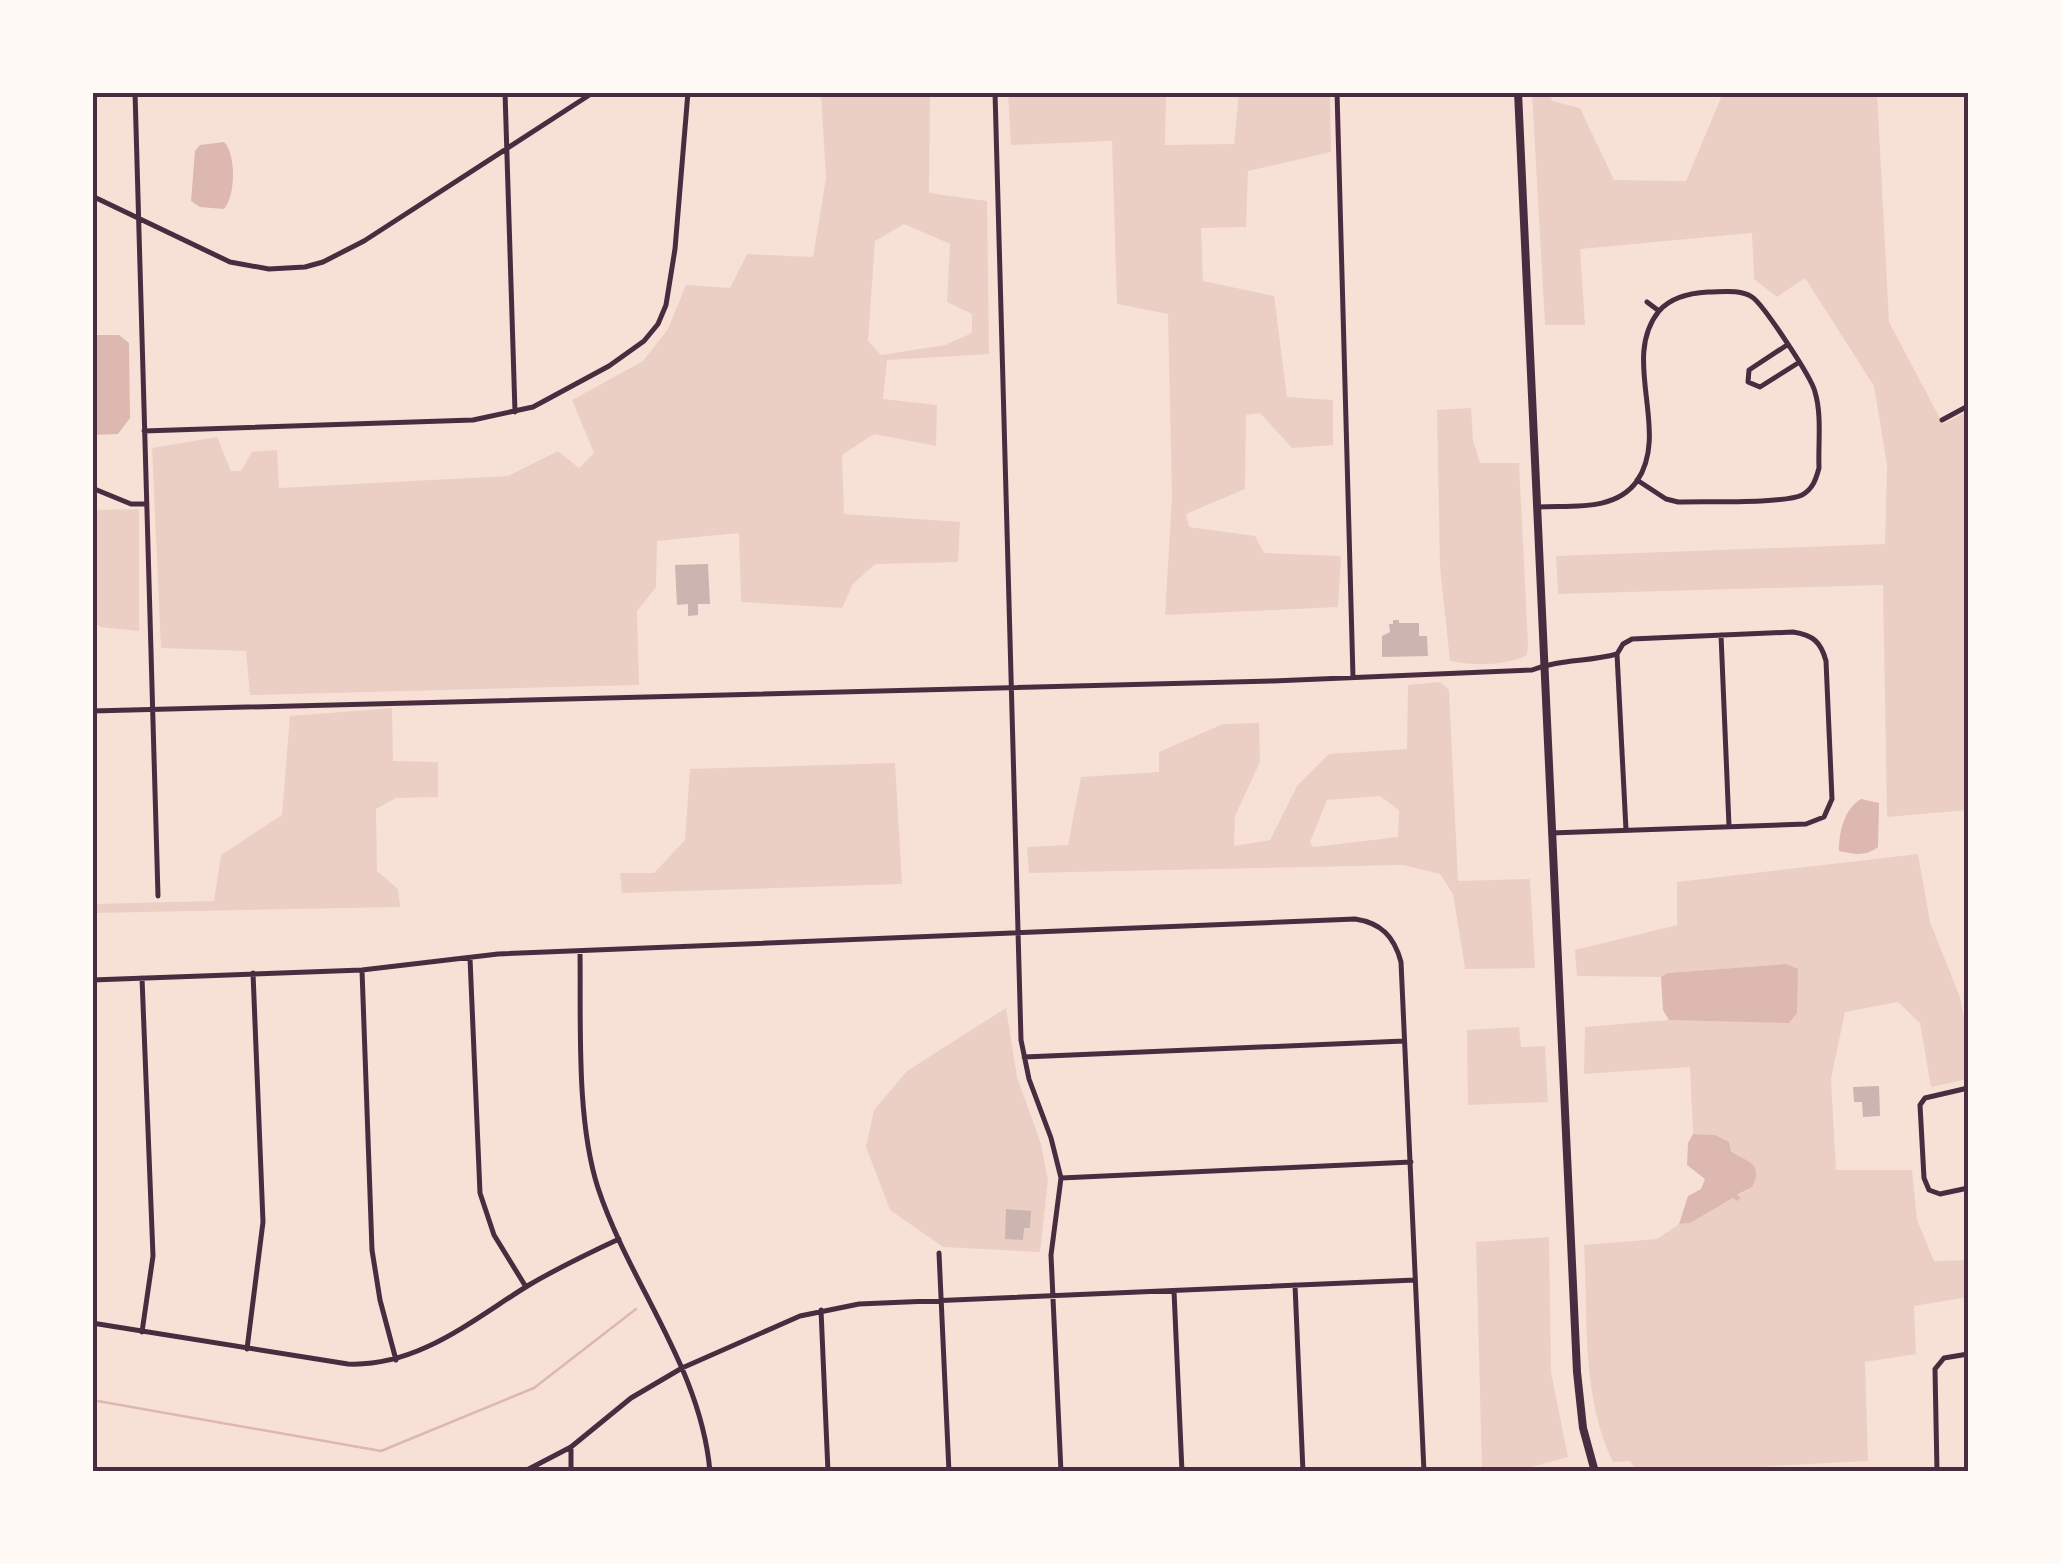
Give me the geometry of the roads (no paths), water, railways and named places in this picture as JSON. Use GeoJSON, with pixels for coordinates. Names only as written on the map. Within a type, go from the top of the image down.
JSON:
{"type":"FeatureCollection","features":[{"type":"Feature","properties":{"kind":"main road"},"geometry":{"type":"LineString","coordinates":[[1518,92],[1578,1395],[1596,1472]]}},
{"type":"Feature","properties":{"kind":"street"},"geometry":{"type":"LineString","coordinates":[[135,92],[158,896]]}},
{"type":"Feature","properties":{"kind":"street"},"geometry":{"type":"LineString","coordinates":[[505,92],[515,412]]}},
{"type":"Feature","properties":{"kind":"street"},"geometry":{"type":"LineString","coordinates":[[92,196],[230,262],[270,269],[305,267],[364,240],[594,92]]}},
{"type":"Feature","properties":{"kind":"street"},"geometry":{"type":"LineString","coordinates":[[144,431],[473,420],[532,407],[609,366],[644,341],[658,324],[666,305],[675,250],[688,92]]}},
{"type":"Feature","properties":{"kind":"street"},"geometry":{"type":"LineString","coordinates":[[995,92],[1018,932],[1024,1057],[1060,1178],[1051,1255],[1061,1472]]}},
{"type":"Feature","properties":{"kind":"street"},"geometry":{"type":"LineString","coordinates":[[1336,92],[1353,677]]}},
{"type":"Feature","properties":{"kind":"street"},"geometry":{"type":"LineString","coordinates":[[1537,507],[1610,501],[1637,480],[1648,447],[1644,352],[1652,322],[1659,311],[1685,296],[1708,292],[1748,294],[1762,306],[1815,388],[1819,468],[1810,488],[1793,498],[1678,502],[1666,499],[1637,480]]}},
{"type":"Feature","properties":{"kind":"street"},"geometry":{"type":"LineString","coordinates":[[1647,302],[1659,311]]}},
{"type":"Feature","properties":{"kind":"street"},"geometry":{"type":"LineString","coordinates":[[1787,346],[1749,370],[1748,382],[1760,387],[1798,363]]}},
{"type":"Feature","properties":{"kind":"street"},"geometry":{"type":"LineString","coordinates":[[1942,420],[1968,406]]}},
{"type":"Feature","properties":{"kind":"street"},"geometry":{"type":"LineString","coordinates":[[92,488],[131,504],[146,504]]}},
{"type":"Feature","properties":{"kind":"street"},"geometry":{"type":"LineString","coordinates":[[1552,834],[1806,824],[1824,817],[1832,799],[1827,681],[1823,650],[1816,640],[1793,632],[1632,640],[1622,644],[1617,654],[1626,830]]}},
{"type":"Feature","properties":{"kind":"street"},"geometry":{"type":"LineString","coordinates":[[1720,635],[1729,826]]}},
{"type":"Feature","properties":{"kind":"street"},"geometry":{"type":"LineString","coordinates":[[92,712],[1353,677],[1532,670],[1617,654]]}},
{"type":"Feature","properties":{"kind":"street"},"geometry":{"type":"LineString","coordinates":[[92,980],[362,970],[580,951],[1355,918],[1368,921],[1388,933],[1398,950],[1424,1472]]}},
{"type":"Feature","properties":{"kind":"street"},"geometry":{"type":"LineString","coordinates":[[580,951],[587,1136],[597,1185],[682,1368],[703,1425],[710,1472]]}},
{"type":"Feature","properties":{"kind":"street"},"geometry":{"type":"LineString","coordinates":[[470,958],[480,1193],[494,1235],[526,1287]]}},
{"type":"Feature","properties":{"kind":"street"},"geometry":{"type":"LineString","coordinates":[[362,970],[372,1250],[396,1360]]}},
{"type":"Feature","properties":{"kind":"street"},"geometry":{"type":"LineString","coordinates":[[247,1348],[263,1222],[253,973]]}},
{"type":"Feature","properties":{"kind":"street"},"geometry":{"type":"LineString","coordinates":[[142,978],[153,1256],[142,1332]]}},
{"type":"Feature","properties":{"kind":"street"},"geometry":{"type":"LineString","coordinates":[[1024,1057],[1404,1042]]}},
{"type":"Feature","properties":{"kind":"street"},"geometry":{"type":"LineString","coordinates":[[1968,1088],[1925,1098],[1920,1105],[1924,1178],[1929,1190],[1940,1194],[1968,1188]]}},
{"type":"Feature","properties":{"kind":"street"},"geometry":{"type":"LineString","coordinates":[[1060,1178],[1410,1162]]}},
{"type":"Feature","properties":{"kind":"street"},"geometry":{"type":"LineString","coordinates":[[92,1323],[348,1364],[396,1360],[436,1343],[526,1287],[619,1239]]}},
{"type":"Feature","properties":{"kind":"street"},"geometry":{"type":"LineString","coordinates":[[939,1253],[949,1472]]}},
{"type":"Feature","properties":{"kind":"street"},"geometry":{"type":"LineString","coordinates":[[522,1472],[571,1448],[631,1398],[682,1368],[772,1326],[820,1310],[859,1304],[1416,1280]]}},
{"type":"Feature","properties":{"kind":"street"},"geometry":{"type":"LineString","coordinates":[[1295,1285],[1303,1472]]}},
{"type":"Feature","properties":{"kind":"street"},"geometry":{"type":"LineString","coordinates":[[1174,1291],[1182,1472]]}},
{"type":"Feature","properties":{"kind":"street"},"geometry":{"type":"LineString","coordinates":[[820,1310],[828,1472]]}},
{"type":"Feature","properties":{"kind":"street"},"geometry":{"type":"LineString","coordinates":[[1937,1472],[1933,1377],[1938,1362],[1952,1355],[1968,1354]]}},
{"type":"Feature","properties":{"kind":"street"},"geometry":{"type":"LineString","coordinates":[[570,1472],[571,1448]]}},
{"type":"Feature","properties":{"kind":"waterway"},"geometry":{"type":"LineString","coordinates":[[92,1400],[381,1451],[534,1388],[636,1309]]}}]}
